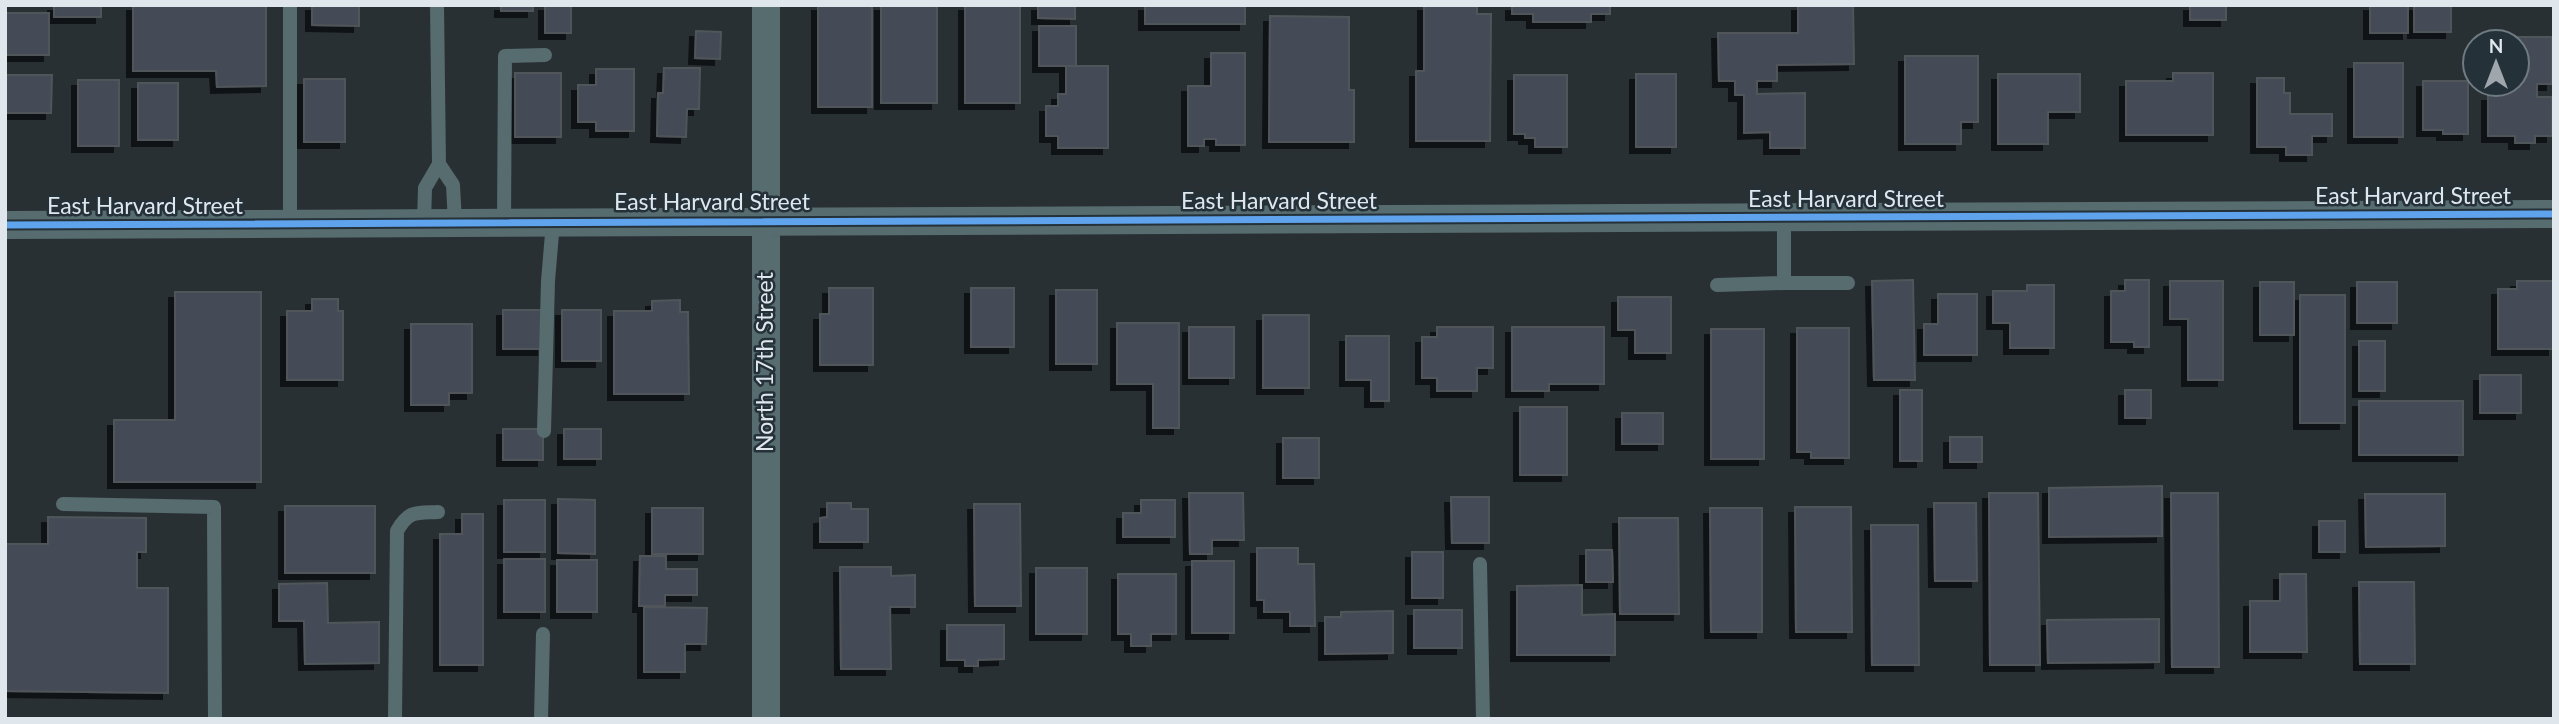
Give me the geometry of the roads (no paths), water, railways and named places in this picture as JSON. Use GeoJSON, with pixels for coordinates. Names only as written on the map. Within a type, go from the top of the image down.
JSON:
{"type":"FeatureCollection","features":[{"type":"Feature","properties":{"kind":"street","name":"North 17th Street"},"geometry":{"type":"LineString","coordinates":[[766,5],[766,719]]}},
{"type":"Feature","properties":{"kind":"street","name":"East Harvard Street"},"geometry":{"type":"LineString","coordinates":[[5,226],[2554,214]]}},
{"type":"Feature","properties":{"kind":"lane"},"geometry":{"type":"LineString","coordinates":[[290,5],[290,224]]}},
{"type":"Feature","properties":{"kind":"lane"},"geometry":{"type":"LineString","coordinates":[[424,223],[425,188],[439,164],[437,5]]}},
{"type":"Feature","properties":{"kind":"lane"},"geometry":{"type":"LineString","coordinates":[[504,222],[505,57],[545,55]]}},
{"type":"Feature","properties":{"kind":"lane"},"geometry":{"type":"LineString","coordinates":[[439,164],[453,185],[455,223]]}},
{"type":"Feature","properties":{"kind":"lane"},"geometry":{"type":"LineString","coordinates":[[1783,219],[1784,284]]}},
{"type":"Feature","properties":{"kind":"lane"},"geometry":{"type":"LineString","coordinates":[[544,431],[548,281],[553,222]]}},
{"type":"Feature","properties":{"kind":"lane"},"geometry":{"type":"LineString","coordinates":[[1717,285],[1848,283]]}},
{"type":"Feature","properties":{"kind":"lane"},"geometry":{"type":"LineString","coordinates":[[62,504],[214,507],[215,719]]}},
{"type":"Feature","properties":{"kind":"lane"},"geometry":{"type":"LineString","coordinates":[[395,719],[397,531],[412,513],[438,512]]}},
{"type":"Feature","properties":{"kind":"lane"},"geometry":{"type":"LineString","coordinates":[[1480,564],[1483,719]]}},
{"type":"Feature","properties":{"kind":"lane"},"geometry":{"type":"LineString","coordinates":[[541,719],[543,634]]}}]}
